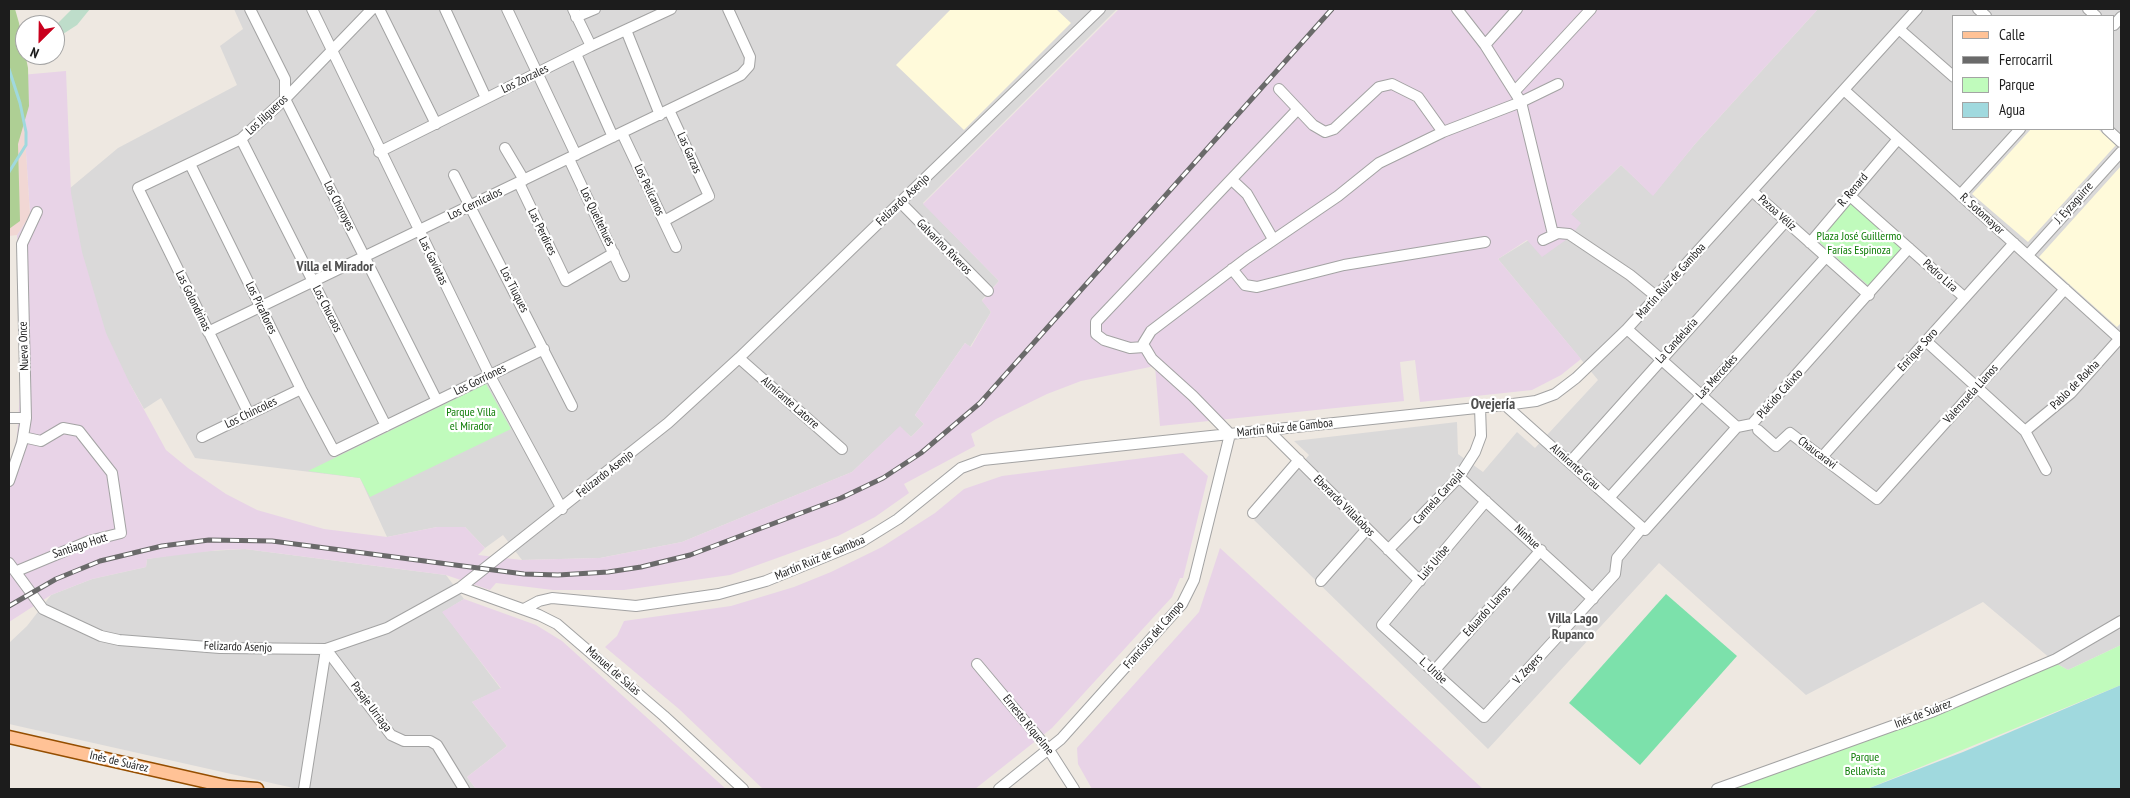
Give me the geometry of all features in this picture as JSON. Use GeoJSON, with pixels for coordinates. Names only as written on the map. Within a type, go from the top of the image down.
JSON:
{"type":"FeatureCollection","features":[{"type":"Feature","properties":{"kind":"main road","name":"Inés de Suárez"},"geometry":{"type":"LineString","coordinates":[[9,737],[234,788],[257,789]]}},
{"type":"Feature","properties":{"kind":"street","name":"Los Choroyes"},"geometry":{"type":"LineString","coordinates":[[250,9],[285,80],[285,99],[437,401]]}},
{"type":"Feature","properties":{"kind":"street","name":"Las Gaviotas"},"geometry":{"type":"LineString","coordinates":[[312,9],[379,152],[490,376],[562,509]]}},
{"type":"Feature","properties":{"kind":"street","name":"Los Jilgueros"},"geometry":{"type":"LineString","coordinates":[[138,188],[241,139],[285,99],[372,9]]}},
{"type":"Feature","properties":{"kind":"street"},"geometry":{"type":"LineString","coordinates":[[380,9],[436,124]]}},
{"type":"Feature","properties":{"kind":"street"},"geometry":{"type":"LineString","coordinates":[[445,9],[486,98]]}},
{"type":"Feature","properties":{"kind":"street","name":"Los Queltehues"},"geometry":{"type":"LineString","coordinates":[[507,9],[538,73],[624,276]]}},
{"type":"Feature","properties":{"kind":"street"},"geometry":{"type":"LineString","coordinates":[[591,46],[574,13],[595,9]]}},
{"type":"Feature","properties":{"kind":"street","name":"Los Zorzales"},"geometry":{"type":"LineString","coordinates":[[379,152],[591,46],[671,9]]}},
{"type":"Feature","properties":{"kind":"street","name":"Los Cernícalos"},"geometry":{"type":"LineString","coordinates":[[208,332],[742,75],[749,66],[750,57],[728,9]]}},
{"type":"Feature","properties":{"kind":"street","name":"Felizardo Asenjo"},"geometry":{"type":"LineString","coordinates":[[9,563],[43,609],[109,638],[220,648],[326,649],[373,634],[461,587],[562,509],[668,423],[739,358],[1100,9]]}},
{"type":"Feature","properties":{"kind":"street"},"geometry":{"type":"LineString","coordinates":[[1457,9],[1485,45],[1521,102],[1553,234]]}},
{"type":"Feature","properties":{"kind":"street"},"geometry":{"type":"LineString","coordinates":[[1485,45],[1517,9]]}},
{"type":"Feature","properties":{"kind":"street"},"geometry":{"type":"LineString","coordinates":[[1515,91],[1592,9]]}},
{"type":"Feature","properties":{"kind":"street","name":"Martín Ruiz de Gamboa"},"geometry":{"type":"LineString","coordinates":[[524,609],[539,601],[552,598],[636,606],[712,595],[766,580],[860,542],[898,519],[955,472],[983,460],[1480,408],[1536,401],[1555,394],[1576,378],[1627,329],[1917,9]]}},
{"type":"Feature","properties":{"kind":"street"},"geometry":{"type":"LineString","coordinates":[[1899,29],[1952,75]]}},
{"type":"Feature","properties":{"kind":"street","name":"Las Garzas"},"geometry":{"type":"LineString","coordinates":[[626,30],[665,112],[709,196],[664,221]]}},
{"type":"Feature","properties":{"kind":"street","name":"Los Pelícanos"},"geometry":{"type":"LineString","coordinates":[[576,54],[676,247]]}},
{"type":"Feature","properties":{"kind":"street"},"geometry":{"type":"LineString","coordinates":[[1279,89],[1318,130],[1329,131],[1379,88],[1392,84],[1418,97],[1443,132]]}},
{"type":"Feature","properties":{"kind":"street"},"geometry":{"type":"LineString","coordinates":[[1230,434],[1193,396],[1158,366],[1144,347],[1144,341],[1151,331],[1232,269],[1338,196],[1380,163],[1443,132],[1521,102],[1558,84]]}},
{"type":"Feature","properties":{"kind":"street","name":"R. Sotomayor"},"geometry":{"type":"LineString","coordinates":[[1844,90],[2065,290],[2121,338]]}},
{"type":"Feature","properties":{"kind":"street"},"geometry":{"type":"LineString","coordinates":[[1144,347],[1130,348],[1104,340],[1096,334],[1094,328],[1096,322],[1298,109]]}},
{"type":"Feature","properties":{"kind":"street"},"geometry":{"type":"LineString","coordinates":[[1960,195],[2016,130]]}},
{"type":"Feature","properties":{"kind":"street"},"geometry":{"type":"LineString","coordinates":[[2108,130],[2121,142]]}},
{"type":"Feature","properties":{"kind":"street","name":"Los Chucaos"},"geometry":{"type":"LineString","coordinates":[[241,139],[386,426]]}},
{"type":"Feature","properties":{"kind":"street","name":"R. Renard"},"geometry":{"type":"LineString","coordinates":[[1810,243],[1898,139]]}},
{"type":"Feature","properties":{"kind":"street","name":"Las Perdices"},"geometry":{"type":"LineString","coordinates":[[505,148],[566,281],[614,253]]}},
{"type":"Feature","properties":{"kind":"street","name":"J. Eyzaguirre"},"geometry":{"type":"LineString","coordinates":[[2028,255],[2121,152]]}},
{"type":"Feature","properties":{"kind":"street","name":"Los Picaflores"},"geometry":{"type":"LineString","coordinates":[[190,164],[301,389],[334,451]]}},
{"type":"Feature","properties":{"kind":"street","name":"Los Tiuques"},"geometry":{"type":"LineString","coordinates":[[454,175],[572,406]]}},
{"type":"Feature","properties":{"kind":"street"},"geometry":{"type":"LineString","coordinates":[[1232,180],[1252,200],[1273,239]]}},
{"type":"Feature","properties":{"kind":"street","name":"Las Golondrinas"},"geometry":{"type":"LineString","coordinates":[[138,188],[249,414]]}},
{"type":"Feature","properties":{"kind":"street","name":"Pezoa Véliz"},"geometry":{"type":"LineString","coordinates":[[1752,191],[1868,295]]}},
{"type":"Feature","properties":{"kind":"street","name":"Pedro Lira"},"geometry":{"type":"LineString","coordinates":[[1849,195],[1964,297]]}},
{"type":"Feature","properties":{"kind":"street","name":"Galvarino Riveros"},"geometry":{"type":"LineString","coordinates":[[900,202],[988,291]]}},
{"type":"Feature","properties":{"kind":"street","name":"Nueva Once"},"geometry":{"type":"LineString","coordinates":[[9,481],[23,437],[26,418],[22,244],[38,212]]}},
{"type":"Feature","properties":{"kind":"street","name":"La Candelaria"},"geometry":{"type":"LineString","coordinates":[[1570,462],[1786,221]]}},
{"type":"Feature","properties":{"kind":"street"},"geometry":{"type":"LineString","coordinates":[[1543,240],[1553,234],[1570,234],[1657,297]]}},
{"type":"Feature","properties":{"kind":"street"},"geometry":{"type":"LineString","coordinates":[[1232,269],[1244,285],[1257,287],[1344,265],[1485,242]]}},
{"type":"Feature","properties":{"kind":"street","name":"Enrique Soro"},"geometry":{"type":"LineString","coordinates":[[1822,457],[2014,243]]}},
{"type":"Feature","properties":{"kind":"street","name":"Plácido Calixto"},"geometry":{"type":"LineString","coordinates":[[1644,529],[1737,427],[1752,424],[1910,248]]}},
{"type":"Feature","properties":{"kind":"street","name":"Las Mercedes"},"geometry":{"type":"LineString","coordinates":[[1609,498],[1700,394],[1826,257]]}},
{"type":"Feature","properties":{"kind":"street","name":"Valenzuela Llanos"},"geometry":{"type":"LineString","coordinates":[[1878,499],[2065,290]]}},
{"type":"Feature","properties":{"kind":"street"},"geometry":{"type":"LineString","coordinates":[[1627,329],[1737,427]]}},
{"type":"Feature","properties":{"kind":"street","name":"Pablo de Rokha"},"geometry":{"type":"LineString","coordinates":[[2025,431],[2071,393],[2121,338]]}},
{"type":"Feature","properties":{"kind":"street"},"geometry":{"type":"LineString","coordinates":[[1926,341],[2025,431],[2046,470]]}},
{"type":"Feature","properties":{"kind":"street","name":"Los Gorriones"},"geometry":{"type":"LineString","coordinates":[[334,451],[544,349]]}},
{"type":"Feature","properties":{"kind":"street","name":"Almirante Latorre"},"geometry":{"type":"LineString","coordinates":[[739,358],[842,448]]}},
{"type":"Feature","properties":{"kind":"street","name":"Los Chincoles"},"geometry":{"type":"LineString","coordinates":[[202,437],[301,389]]}},
{"type":"Feature","properties":{"kind":"street","name":"Almirante Grau"},"geometry":{"type":"LineString","coordinates":[[1505,405],[1644,529]]}},
{"type":"Feature","properties":{"kind":"street","name":"Carmela Carvajal"},"geometry":{"type":"LineString","coordinates":[[1388,550],[1459,477],[1480,442],[1480,408]]}},
{"type":"Feature","properties":{"kind":"street"},"geometry":{"type":"LineString","coordinates":[[9,418],[26,418]]}},
{"type":"Feature","properties":{"kind":"street","name":"Santiago Hott"},"geometry":{"type":"LineString","coordinates":[[16,572],[89,541],[122,533],[112,473],[79,431],[63,428],[41,441],[23,437]]}},
{"type":"Feature","properties":{"kind":"street","name":"Eberardo Villalobos"},"geometry":{"type":"LineString","coordinates":[[1268,430],[1420,581]]}},
{"type":"Feature","properties":{"kind":"street","name":"Chaucaravi"},"geometry":{"type":"LineString","coordinates":[[1758,430],[1776,446],[1790,433],[1878,499]]}},
{"type":"Feature","properties":{"kind":"street","name":"Francisco del Campo"},"geometry":{"type":"LineString","coordinates":[[999,789],[1049,750],[1182,604],[1194,580],[1230,434]]}},
{"type":"Feature","properties":{"kind":"street"},"geometry":{"type":"LineString","coordinates":[[1253,513],[1299,460]]}},
{"type":"Feature","properties":{"kind":"street","name":"Ninhue"},"geometry":{"type":"LineString","coordinates":[[1459,477],[1541,550],[1592,599]]}},
{"type":"Feature","properties":{"kind":"street","name":"Luis Uribe"},"geometry":{"type":"LineString","coordinates":[[1382,625],[1486,501]]}},
{"type":"Feature","properties":{"kind":"street"},"geometry":{"type":"LineString","coordinates":[[1321,581],[1367,529]]}},
{"type":"Feature","properties":{"kind":"street","name":"V. Zegers"},"geometry":{"type":"LineString","coordinates":[[1484,717],[1615,574],[1617,558],[1644,529]]}},
{"type":"Feature","properties":{"kind":"street","name":"Eduardo Llanos"},"geometry":{"type":"LineString","coordinates":[[1434,671],[1541,550]]}},
{"type":"Feature","properties":{"kind":"street","name":"Manuel de Salas"},"geometry":{"type":"LineString","coordinates":[[461,587],[548,619],[571,635],[664,716],[743,789]]}},
{"type":"Feature","properties":{"kind":"street","name":"Inés de Suárez"},"geometry":{"type":"LineString","coordinates":[[1717,789],[1934,711],[2056,659],[2121,621]]}},
{"type":"Feature","properties":{"kind":"street","name":"L. Uribe"},"geometry":{"type":"LineString","coordinates":[[1382,625],[1484,717]]}},
{"type":"Feature","properties":{"kind":"street"},"geometry":{"type":"LineString","coordinates":[[304,789],[326,649]]}},
{"type":"Feature","properties":{"kind":"street","name":"Pasaje Urriaga"},"geometry":{"type":"LineString","coordinates":[[326,649],[391,735],[404,741],[430,741],[437,745],[464,789]]}},
{"type":"Feature","properties":{"kind":"street","name":"Ernesto Riquelme"},"geometry":{"type":"LineString","coordinates":[[977,664],[1049,750],[1074,789]]}},
{"type":"Feature","properties":{"kind":"shaded area"},"geometry":{"type":"Polygon","coordinates":[[[9,9],[15,42],[15,65],[19,65],[21,75],[30,215],[17,235],[9,236],[9,9]]]}},
{"type":"Feature","properties":{"kind":"shaded area"},"geometry":{"type":"Polygon","coordinates":[[[234,9],[1117,9],[923,203],[999,281],[982,300],[991,312],[970,347],[965,343],[915,415],[924,424],[911,437],[900,427],[852,472],[682,542],[600,558],[522,560],[503,535],[485,548],[465,527],[437,527],[387,537],[360,478],[195,458],[161,398],[144,409],[130,384],[118,391],[57,199],[118,148],[237,85],[220,46],[243,29],[234,9]]]}},
{"type":"Feature","properties":{"kind":"shaded area"},"geometry":{"type":"Polygon","coordinates":[[[951,9],[1056,9],[1071,23],[964,130],[896,65],[951,9]]]}},
{"type":"Feature","properties":{"kind":"shaded area"},"geometry":{"type":"Polygon","coordinates":[[[1119,9],[1818,9],[1695,144],[1653,196],[1621,165],[1571,214],[1581,223],[1570,237],[1542,257],[1527,240],[1498,259],[1581,359],[1561,375],[1532,390],[1420,402],[1415,360],[1400,362],[1404,401],[1160,426],[1155,366],[1081,381],[1047,394],[996,419],[971,434],[975,446],[904,484],[909,493],[875,517],[838,536],[730,575],[624,590],[553,590],[496,583],[490,590],[446,575],[245,549],[219,550],[147,559],[146,567],[92,579],[51,595],[9,622],[9,468],[17,438],[21,376],[17,235],[30,215],[21,75],[66,71],[71,193],[82,252],[106,333],[130,384],[166,450],[188,468],[226,494],[257,510],[324,529],[387,537],[437,527],[465,527],[485,548],[478,555],[522,560],[600,558],[682,542],[852,472],[900,426],[911,437],[924,424],[915,415],[965,343],[971,347],[991,312],[982,301],[999,281],[923,204],[1119,9]]]}},
{"type":"Feature","properties":{"kind":"shaded area"},"geometry":{"type":"Polygon","coordinates":[[[1818,9],[2121,9],[2121,645],[2068,670],[2057,664],[1983,602],[1806,695],[1659,563],[1488,749],[1254,520],[1309,455],[1294,441],[1457,422],[1458,454],[1483,472],[1517,432],[1535,448],[1598,380],[1498,259],[1571,214],[1621,165],[1653,195],[1695,144],[1818,9]]]}},
{"type":"Feature","properties":{"kind":"shaded area"},"geometry":{"type":"Polygon","coordinates":[[[2030,130],[2099,130],[2116,145],[2028,242],[1972,194],[2030,130]]]}},
{"type":"Feature","properties":{"kind":"shaded area"},"geometry":{"type":"Polygon","coordinates":[[[2121,166],[2121,323],[2117,327],[2039,257],[2121,166]]]}},
{"type":"Feature","properties":{"kind":"shaded area"},"geometry":{"type":"Polygon","coordinates":[[[1183,453],[1208,476],[1183,578],[1180,578],[1172,597],[1052,728],[975,789],[763,789],[679,709],[605,647],[617,636],[624,621],[731,606],[794,587],[831,572],[882,547],[935,513],[964,489],[1002,476],[1183,453]]]}},
{"type":"Feature","properties":{"kind":"shaded area"},"geometry":{"type":"Polygon","coordinates":[[[1220,548],[1483,789],[1092,789],[1078,764],[1077,748],[1199,612],[1220,548]]]}},
{"type":"Feature","properties":{"kind":"shaded area"},"geometry":{"type":"Polygon","coordinates":[[[245,549],[446,575],[464,599],[443,612],[501,689],[472,702],[507,746],[467,777],[476,789],[298,789],[9,724],[9,643],[27,626],[51,595],[92,579],[146,567],[147,559],[192,552],[245,549]]]}},
{"type":"Feature","properties":{"kind":"shaded area"},"geometry":{"type":"Polygon","coordinates":[[[464,599],[536,625],[562,641],[726,789],[476,789],[467,777],[507,746],[472,702],[501,688],[442,612],[464,599]]]}},
{"type":"Feature","properties":{"kind":"green space"},"geometry":{"type":"Polygon","coordinates":[[[9,9],[15,9],[17,15],[15,15],[15,65],[27,65],[29,106],[18,144],[20,221],[9,229],[9,9]]]}},
{"type":"Feature","properties":{"kind":"green space"},"geometry":{"type":"Polygon","coordinates":[[[72,9],[90,9],[77,25],[65,33],[65,16],[72,9]]]}},
{"type":"Feature","properties":{"kind":"green space","name":"Plaza José Guillermo Farías Espinoza"},"geometry":{"type":"Polygon","coordinates":[[[1850,202],[1902,248],[1869,286],[1817,240],[1850,202]]]}},
{"type":"Feature","properties":{"kind":"green space","name":"Parque Villa el Mirador"},"geometry":{"type":"Polygon","coordinates":[[[486,384],[511,429],[370,497],[360,478],[308,471],[486,384]]]}},
{"type":"Feature","properties":{"kind":"green space"},"geometry":{"type":"Polygon","coordinates":[[[1666,594],[1737,656],[1640,765],[1569,703],[1666,594]]]}},
{"type":"Feature","properties":{"kind":"green space","name":"Parque Bellavista"},"geometry":{"type":"Polygon","coordinates":[[[2121,645],[2121,685],[1867,789],[1725,789],[1943,711],[2057,664],[2068,670],[2121,645]]]}},
{"type":"Feature","properties":{"kind":"water"},"geometry":{"type":"Polygon","coordinates":[[[2121,685],[2121,789],[1867,789],[1963,752],[2121,685]]]}},
{"type":"Feature","properties":{"kind":"waterway"},"geometry":{"type":"LineString","coordinates":[[9,69],[20,103],[26,132],[26,145],[9,172]]}},
{"type":"Feature","properties":{"kind":"railway"},"geometry":{"type":"LineString","coordinates":[[9,606],[56,579],[100,561],[162,546],[209,540],[272,541],[524,574],[558,575],[608,572],[641,567],[690,555],[841,498],[883,478],[921,453],[980,403],[1332,9]]}},
{"type":"Feature","properties":{"kind":"district","name":"Villa el Mirador"},"geometry":{"type":"Point","coordinates":[335,267]}},
{"type":"Feature","properties":{"kind":"district","name":"Ovejería"},"geometry":{"type":"Point","coordinates":[1493,405]}},
{"type":"Feature","properties":{"kind":"district","name":"Villa Lago Rupanco"},"geometry":{"type":"Point","coordinates":[1573,628]}}]}
